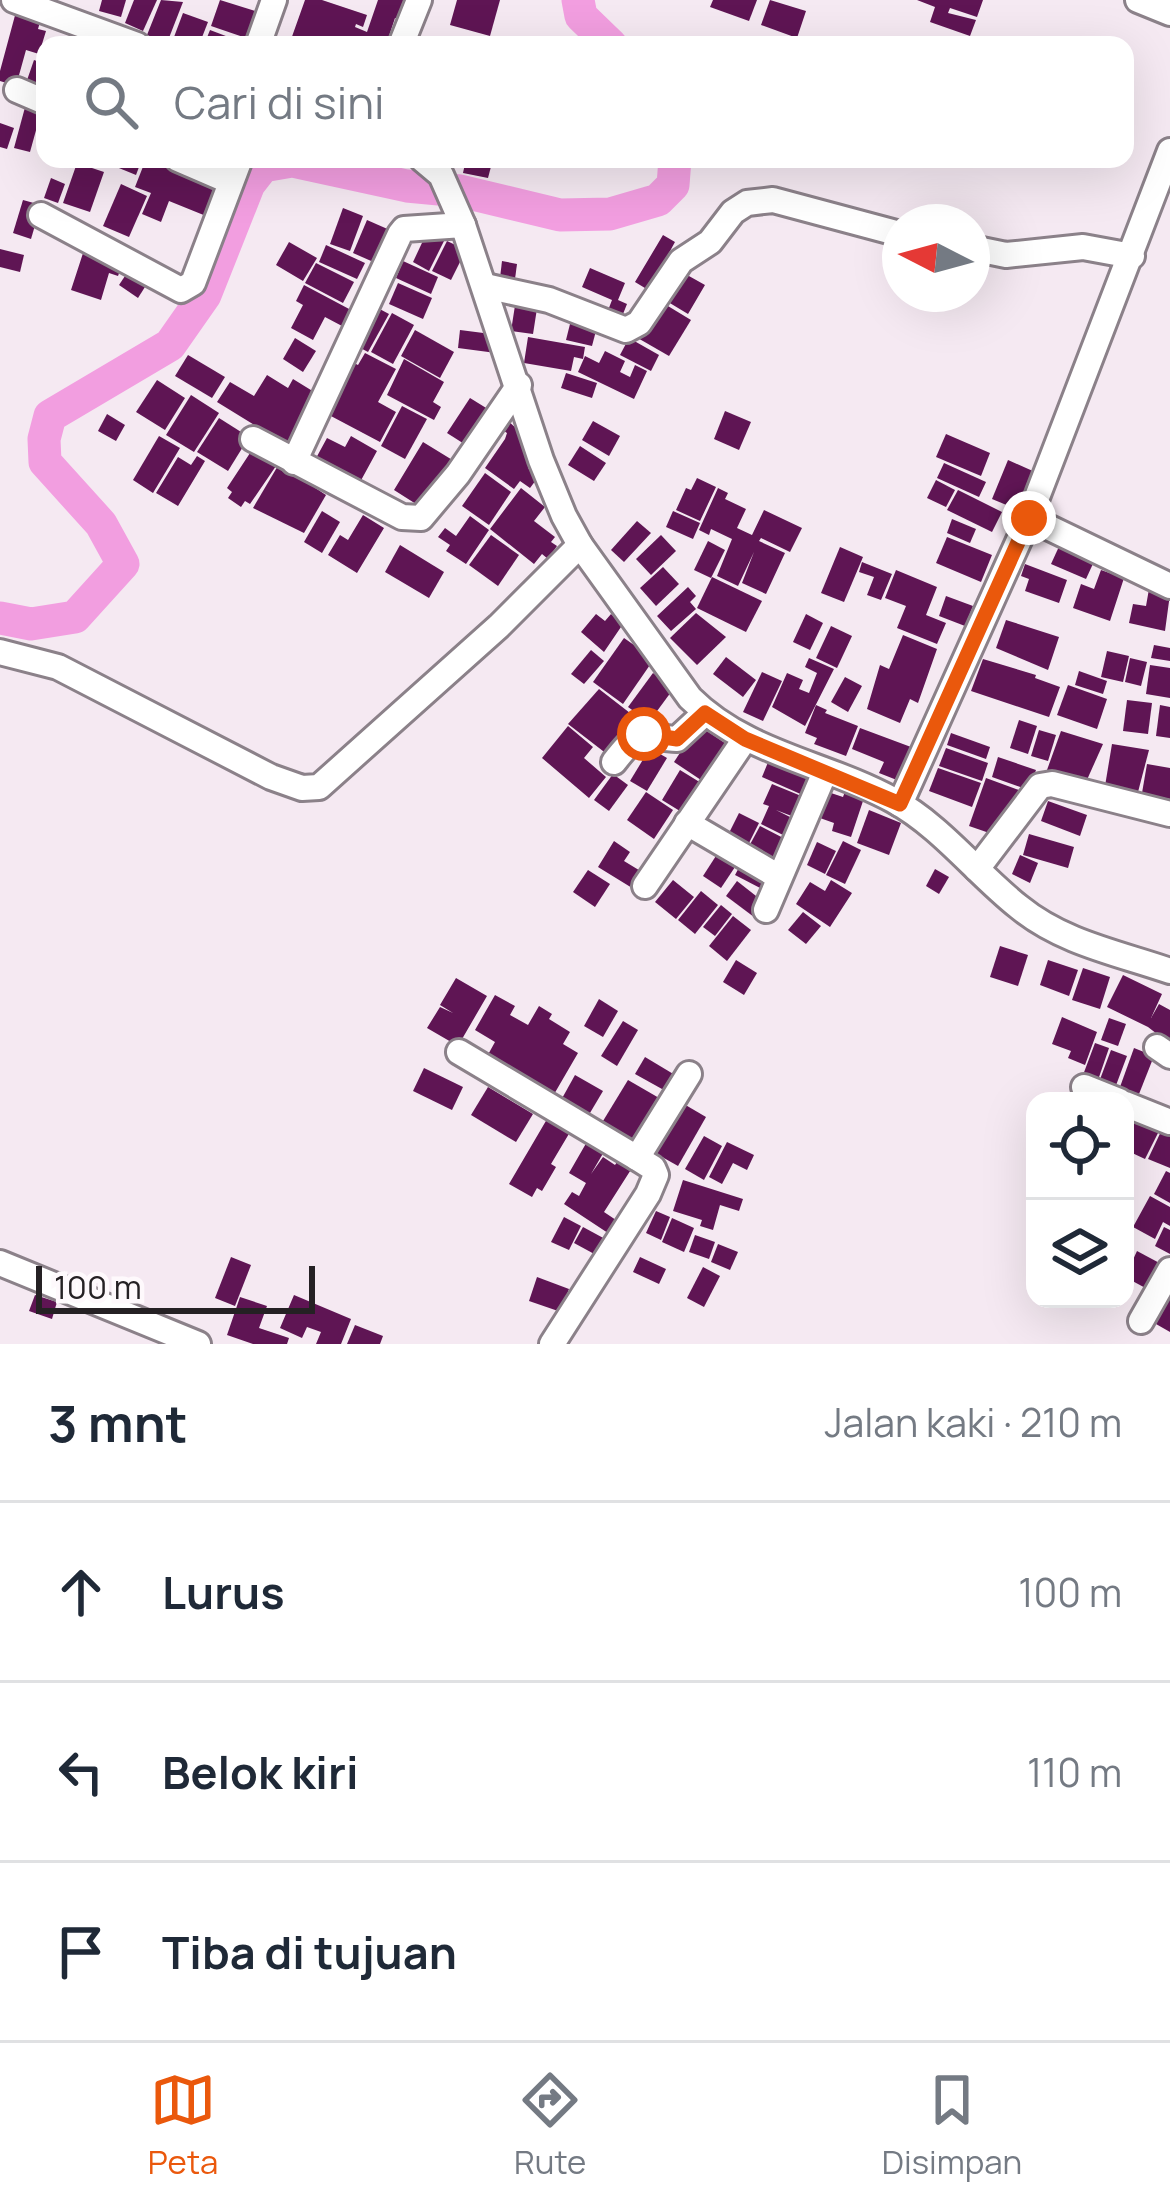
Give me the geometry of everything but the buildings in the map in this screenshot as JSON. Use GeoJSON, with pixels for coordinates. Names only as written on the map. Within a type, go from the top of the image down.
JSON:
{"type":"FeatureCollection","features":[{"type":"Feature","properties":{"kind":"street"},"geometry":{"type":"LineString","coordinates":[[14,0],[112,36]]}},
{"type":"Feature","properties":{"kind":"street"},"geometry":{"type":"LineString","coordinates":[[261,36],[274,0]]}},
{"type":"Feature","properties":{"kind":"street"},"geometry":{"type":"LineString","coordinates":[[405,36],[419,0]]}},
{"type":"Feature","properties":{"kind":"street"},"geometry":{"type":"LineString","coordinates":[[1138,0],[1170,13]]}},
{"type":"Feature","properties":{"kind":"street"},"geometry":{"type":"LineString","coordinates":[[17,90],[36,98]]}},
{"type":"Feature","properties":{"kind":"street"},"geometry":{"type":"LineString","coordinates":[[900,804],[1029,518],[1170,151]]}},
{"type":"Feature","properties":{"kind":"street"},"geometry":{"type":"LineString","coordinates":[[433,168],[457,214],[484,286],[549,483],[580,545],[676,682],[705,713],[745,739],[900,804],[1041,923],[1093,948],[1170,971]]}},
{"type":"Feature","properties":{"kind":"street"},"geometry":{"type":"LineString","coordinates":[[41,215],[181,290],[193,283],[235,170]]}},
{"type":"Feature","properties":{"kind":"street"},"geometry":{"type":"LineString","coordinates":[[484,286],[549,300],[626,330],[639,323],[681,261],[710,242],[742,205],[772,200],[882,229]]}},
{"type":"Feature","properties":{"kind":"street"},"geometry":{"type":"LineString","coordinates":[[293,462],[400,234],[457,214]]}},
{"type":"Feature","properties":{"kind":"street"},"geometry":{"type":"LineString","coordinates":[[990,252],[1006,255],[1083,247],[1132,256]]}},
{"type":"Feature","properties":{"kind":"street"},"geometry":{"type":"LineString","coordinates":[[253,440],[402,517],[421,518],[458,474],[519,385]]}},
{"type":"Feature","properties":{"kind":"street"},"geometry":{"type":"LineString","coordinates":[[1029,518],[1170,586]]}},
{"type":"Feature","properties":{"kind":"street"},"geometry":{"type":"LineString","coordinates":[[0,652],[58,667],[271,777],[302,788],[319,788],[499,626],[580,545]]}},
{"type":"Feature","properties":{"kind":"street"},"geometry":{"type":"LineString","coordinates":[[614,762],[637,736],[677,739],[705,713]]}},
{"type":"Feature","properties":{"kind":"street"},"geometry":{"type":"LineString","coordinates":[[645,886],[745,739]]}},
{"type":"Feature","properties":{"kind":"street"},"geometry":{"type":"LineString","coordinates":[[766,910],[825,772]]}},
{"type":"Feature","properties":{"kind":"street"},"geometry":{"type":"LineString","coordinates":[[977,869],[1040,786],[1052,784],[1170,814]]}},
{"type":"Feature","properties":{"kind":"street"},"geometry":{"type":"LineString","coordinates":[[687,823],[779,878]]}},
{"type":"Feature","properties":{"kind":"street"},"geometry":{"type":"LineString","coordinates":[[459,1052],[653,1168],[654,1183],[552,1344]]}},
{"type":"Feature","properties":{"kind":"street"},"geometry":{"type":"LineString","coordinates":[[638,1158],[689,1074]]}},
{"type":"Feature","properties":{"kind":"street"},"geometry":{"type":"LineString","coordinates":[[1084,1087],[1097,1092]]}},
{"type":"Feature","properties":{"kind":"street"},"geometry":{"type":"LineString","coordinates":[[1134,1107],[1170,1122]]}},
{"type":"Feature","properties":{"kind":"street"},"geometry":{"type":"LineString","coordinates":[[0,1263],[198,1344]]}},
{"type":"Feature","properties":{"kind":"street"},"geometry":{"type":"LineString","coordinates":[[1141,1321],[1170,1270]]}},
{"type":"Feature","properties":{"kind":"waterway"},"geometry":{"type":"LineString","coordinates":[[578,0],[581,16],[602,36]]}},
{"type":"Feature","properties":{"kind":"waterway"},"geometry":{"type":"LineString","coordinates":[[0,618],[31,624],[75,617],[123,564],[101,524],[45,462],[50,416],[170,345],[205,295],[249,184],[261,168]]}},
{"type":"Feature","properties":{"kind":"waterway"},"geometry":{"type":"LineString","coordinates":[[324,168],[407,186],[460,191],[560,215],[610,214],[658,200],[673,185],[674,168]]}},
{"type":"Feature","properties":{"kind":"route"},"geometry":{"type":"LineString","coordinates":[[644,734],[677,739],[705,713],[745,739],[900,804],[1029,518]]}}]}
